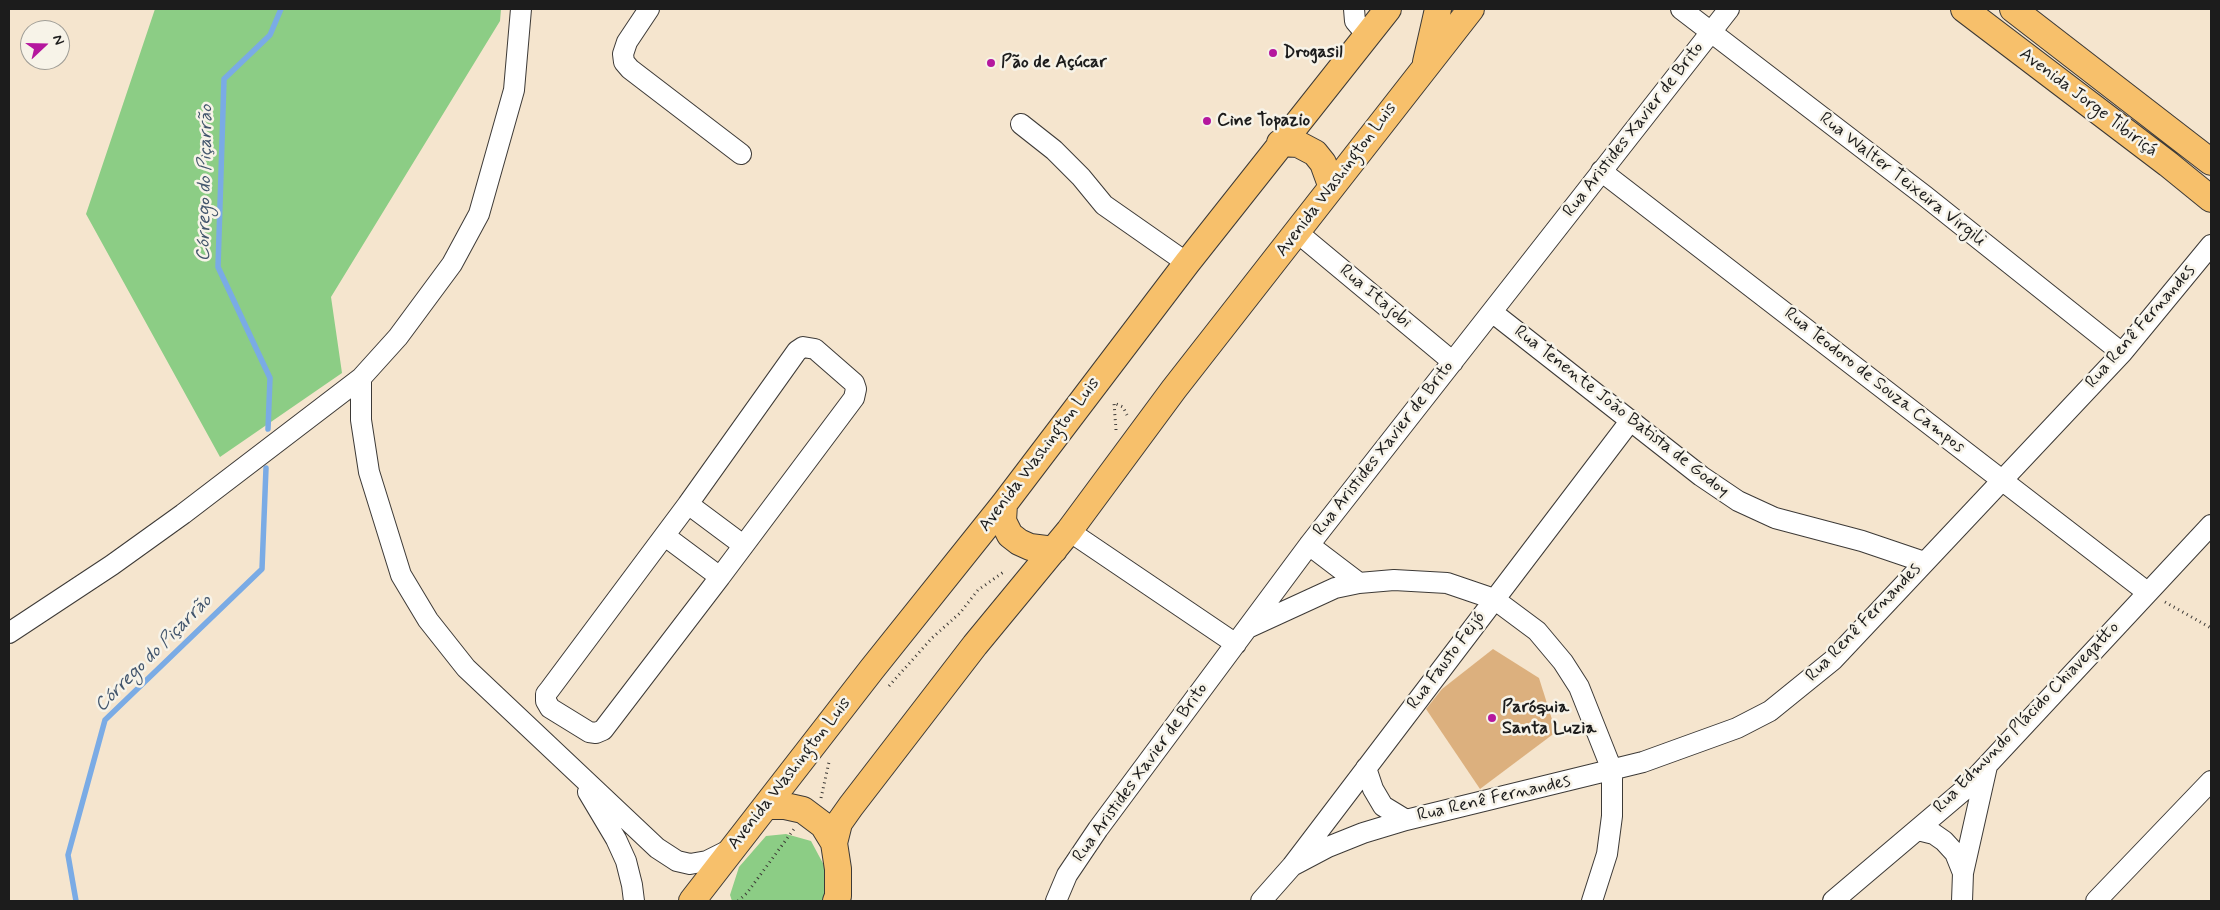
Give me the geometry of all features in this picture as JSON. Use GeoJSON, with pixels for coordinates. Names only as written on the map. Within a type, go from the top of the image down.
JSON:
{"type":"FeatureCollection","features":[{"type":"Feature","properties":{"kind":"main road","name":"Avenida Washington Luis"},"geometry":{"type":"LineString","coordinates":[[701,897],[734,848],[766,806],[872,669],[1004,504],[1280,143],[1388,9]]}},
{"type":"Feature","properties":{"kind":"main road","name":"Avenida Washington Luis"},"geometry":{"type":"LineString","coordinates":[[836,901],[838,896],[838,869],[834,844],[839,823],[981,638],[1062,540],[1174,389],[1298,233],[1331,185],[1425,65],[1438,9]]}},
{"type":"Feature","properties":{"kind":"main road"},"geometry":{"type":"LineString","coordinates":[[1425,65],[1471,9]]}},
{"type":"Feature","properties":{"kind":"main road","name":"Avenida Jorge Tibiriçá"},"geometry":{"type":"LineString","coordinates":[[1964,9],[2168,164],[2211,199]]}},
{"type":"Feature","properties":{"kind":"main road","name":"Avenida Jorge Tibiriçá"},"geometry":{"type":"LineString","coordinates":[[2013,9],[2211,162]]}},
{"type":"Feature","properties":{"kind":"main road"},"geometry":{"type":"LineString","coordinates":[[1280,143],[1298,144],[1315,153],[1323,163],[1331,185]]}},
{"type":"Feature","properties":{"kind":"main road"},"geometry":{"type":"LineString","coordinates":[[1004,504],[1003,521],[1010,535],[1019,542],[1030,547],[1062,540]]}},
{"type":"Feature","properties":{"kind":"main road"},"geometry":{"type":"LineString","coordinates":[[766,806],[785,806],[807,813],[823,825],[834,844]]}},
{"type":"Feature","properties":{"kind":"street"},"geometry":{"type":"LineString","coordinates":[[9,633],[112,565],[183,514],[361,378],[398,337],[446,272],[479,214],[514,90],[520,9]]}},
{"type":"Feature","properties":{"kind":"street"},"geometry":{"type":"LineString","coordinates":[[649,9],[627,42],[623,54],[624,62],[630,69],[741,154]]}},
{"type":"Feature","properties":{"kind":"street"},"geometry":{"type":"LineString","coordinates":[[1354,9],[1355,21],[1367,35]]}},
{"type":"Feature","properties":{"kind":"street","name":"Rua Walter Teixeira Virgili"},"geometry":{"type":"LineString","coordinates":[[1681,9],[1925,196],[2122,353]]}},
{"type":"Feature","properties":{"kind":"street","name":"Rua Aristides Xavier de Brito"},"geometry":{"type":"LineString","coordinates":[[1056,901],[1067,875],[1098,829],[1309,545],[1729,9]]}},
{"type":"Feature","properties":{"kind":"street"},"geometry":{"type":"LineString","coordinates":[[1021,124],[1054,150],[1081,177],[1104,205],[1187,264]]}},
{"type":"Feature","properties":{"kind":"street","name":"Rua Teodoro de Souza Campos"},"geometry":{"type":"LineString","coordinates":[[1601,171],[2147,592]]}},
{"type":"Feature","properties":{"kind":"street","name":"Rua Itajobi"},"geometry":{"type":"LineString","coordinates":[[1298,233],[1453,362]]}},
{"type":"Feature","properties":{"kind":"street","name":"Rua Renê Fernandes"},"geometry":{"type":"LineString","coordinates":[[1292,866],[1328,847],[1363,833],[1406,820],[1612,770],[1696,744],[1737,728],[1770,712],[1833,660],[2122,353],[2211,244]]}},
{"type":"Feature","properties":{"kind":"street","name":"Rua Tenente João Batista de Godoy"},"geometry":{"type":"LineString","coordinates":[[1492,312],[1701,476],[1738,502],[1775,518],[1862,541],[1924,562]]}},
{"type":"Feature","properties":{"kind":"street"},"geometry":{"type":"LineString","coordinates":[[803,347],[815,348],[854,383],[856,389],[854,398],[720,577],[603,730],[596,733],[589,732],[550,708],[546,701],[546,694],[688,504],[797,351],[803,347]]}},
{"type":"Feature","properties":{"kind":"street"},"geometry":{"type":"LineString","coordinates":[[361,378],[361,420],[369,472],[402,575],[428,620],[466,668],[657,848],[677,861],[690,864],[707,862],[734,848]]}},
{"type":"Feature","properties":{"kind":"street","name":"Rua Fausto Feijó"},"geometry":{"type":"LineString","coordinates":[[1261,901],[1292,866],[1631,420]]}},
{"type":"Feature","properties":{"kind":"street"},"geometry":{"type":"LineString","coordinates":[[688,504],[743,545]]}},
{"type":"Feature","properties":{"kind":"street","name":"Rua Edmundo Plácido Chiavegatto"},"geometry":{"type":"LineString","coordinates":[[1833,901],[1964,790],[2211,525]]}},
{"type":"Feature","properties":{"kind":"street"},"geometry":{"type":"LineString","coordinates":[[665,536],[720,577]]}},
{"type":"Feature","properties":{"kind":"street"},"geometry":{"type":"LineString","coordinates":[[1062,540],[1242,636],[1335,588],[1359,583],[1394,580],[1446,583],[1494,599],[1536,631],[1563,662],[1579,687],[1612,770],[1612,816],[1607,854],[1592,901]]}},
{"type":"Feature","properties":{"kind":"street"},"geometry":{"type":"LineString","coordinates":[[1309,545],[1359,583]]}},
{"type":"Feature","properties":{"kind":"street"},"geometry":{"type":"LineString","coordinates":[[1962,901],[1963,873],[1988,765]]}},
{"type":"Feature","properties":{"kind":"street"},"geometry":{"type":"LineString","coordinates":[[1366,768],[1373,789],[1383,806],[1406,820]]}},
{"type":"Feature","properties":{"kind":"street"},"geometry":{"type":"LineString","coordinates":[[576,771],[616,839],[626,862],[634,901]]}},
{"type":"Feature","properties":{"kind":"street"},"geometry":{"type":"LineString","coordinates":[[2096,901],[2211,780]]}},
{"type":"Feature","properties":{"kind":"street"},"geometry":{"type":"LineString","coordinates":[[1918,830],[1934,834],[1944,841],[1955,853],[1963,873]]}},
{"type":"Feature","properties":{"kind":"path"},"geometry":{"type":"LineString","coordinates":[[1120,427],[1117,432],[1114,403],[1123,407],[1127,414],[1123,423]]}},
{"type":"Feature","properties":{"kind":"path"},"geometry":{"type":"LineString","coordinates":[[887,688],[932,638],[960,613],[978,590],[1007,570]]}},
{"type":"Feature","properties":{"kind":"path"},"geometry":{"type":"LineString","coordinates":[[2147,592],[2211,628]]}},
{"type":"Feature","properties":{"kind":"path"},"geometry":{"type":"LineString","coordinates":[[738,901],[747,893],[807,813],[822,797],[831,754]]}},
{"type":"Feature","properties":{"kind":"green space"},"geometry":{"type":"Polygon","coordinates":[[[155,9],[501,9],[500,21],[331,297],[342,373],[220,457],[86,214],[155,9]]]}},
{"type":"Feature","properties":{"kind":"green space"},"geometry":{"type":"Polygon","coordinates":[[[786,834],[811,841],[826,869],[827,901],[732,901],[730,895],[739,867],[766,836],[786,834]]]}},
{"type":"Feature","properties":{"kind":"building","name":"Paróquia Santa Luzia"},"geometry":{"type":"Polygon","coordinates":[[[1493,649],[1539,678],[1556,732],[1480,789],[1426,709],[1442,689],[1493,649]]]}},
{"type":"Feature","properties":{"kind":"waterway","name":"Córrego do Piçarrão"},"geometry":{"type":"LineString","coordinates":[[268,429],[270,378],[218,267],[224,79],[270,35],[281,9]]}},
{"type":"Feature","properties":{"kind":"waterway","name":"Córrego do Piçarrão"},"geometry":{"type":"LineString","coordinates":[[76,901],[68,855],[105,720],[262,569],[266,468]]}},
{"type":"Feature","properties":{"kind":"place","name":"Drogasil"},"geometry":{"type":"Point","coordinates":[1273,53]}},
{"type":"Feature","properties":{"kind":"place","name":"Pão de Açúcar"},"geometry":{"type":"Point","coordinates":[991,63]}},
{"type":"Feature","properties":{"kind":"place","name":"Cine Topazio"},"geometry":{"type":"Point","coordinates":[1207,121]}},
{"type":"Feature","properties":{"kind":"place","name":"Paróquia Santa Luzia"},"geometry":{"type":"Point","coordinates":[1492,718]}}]}
